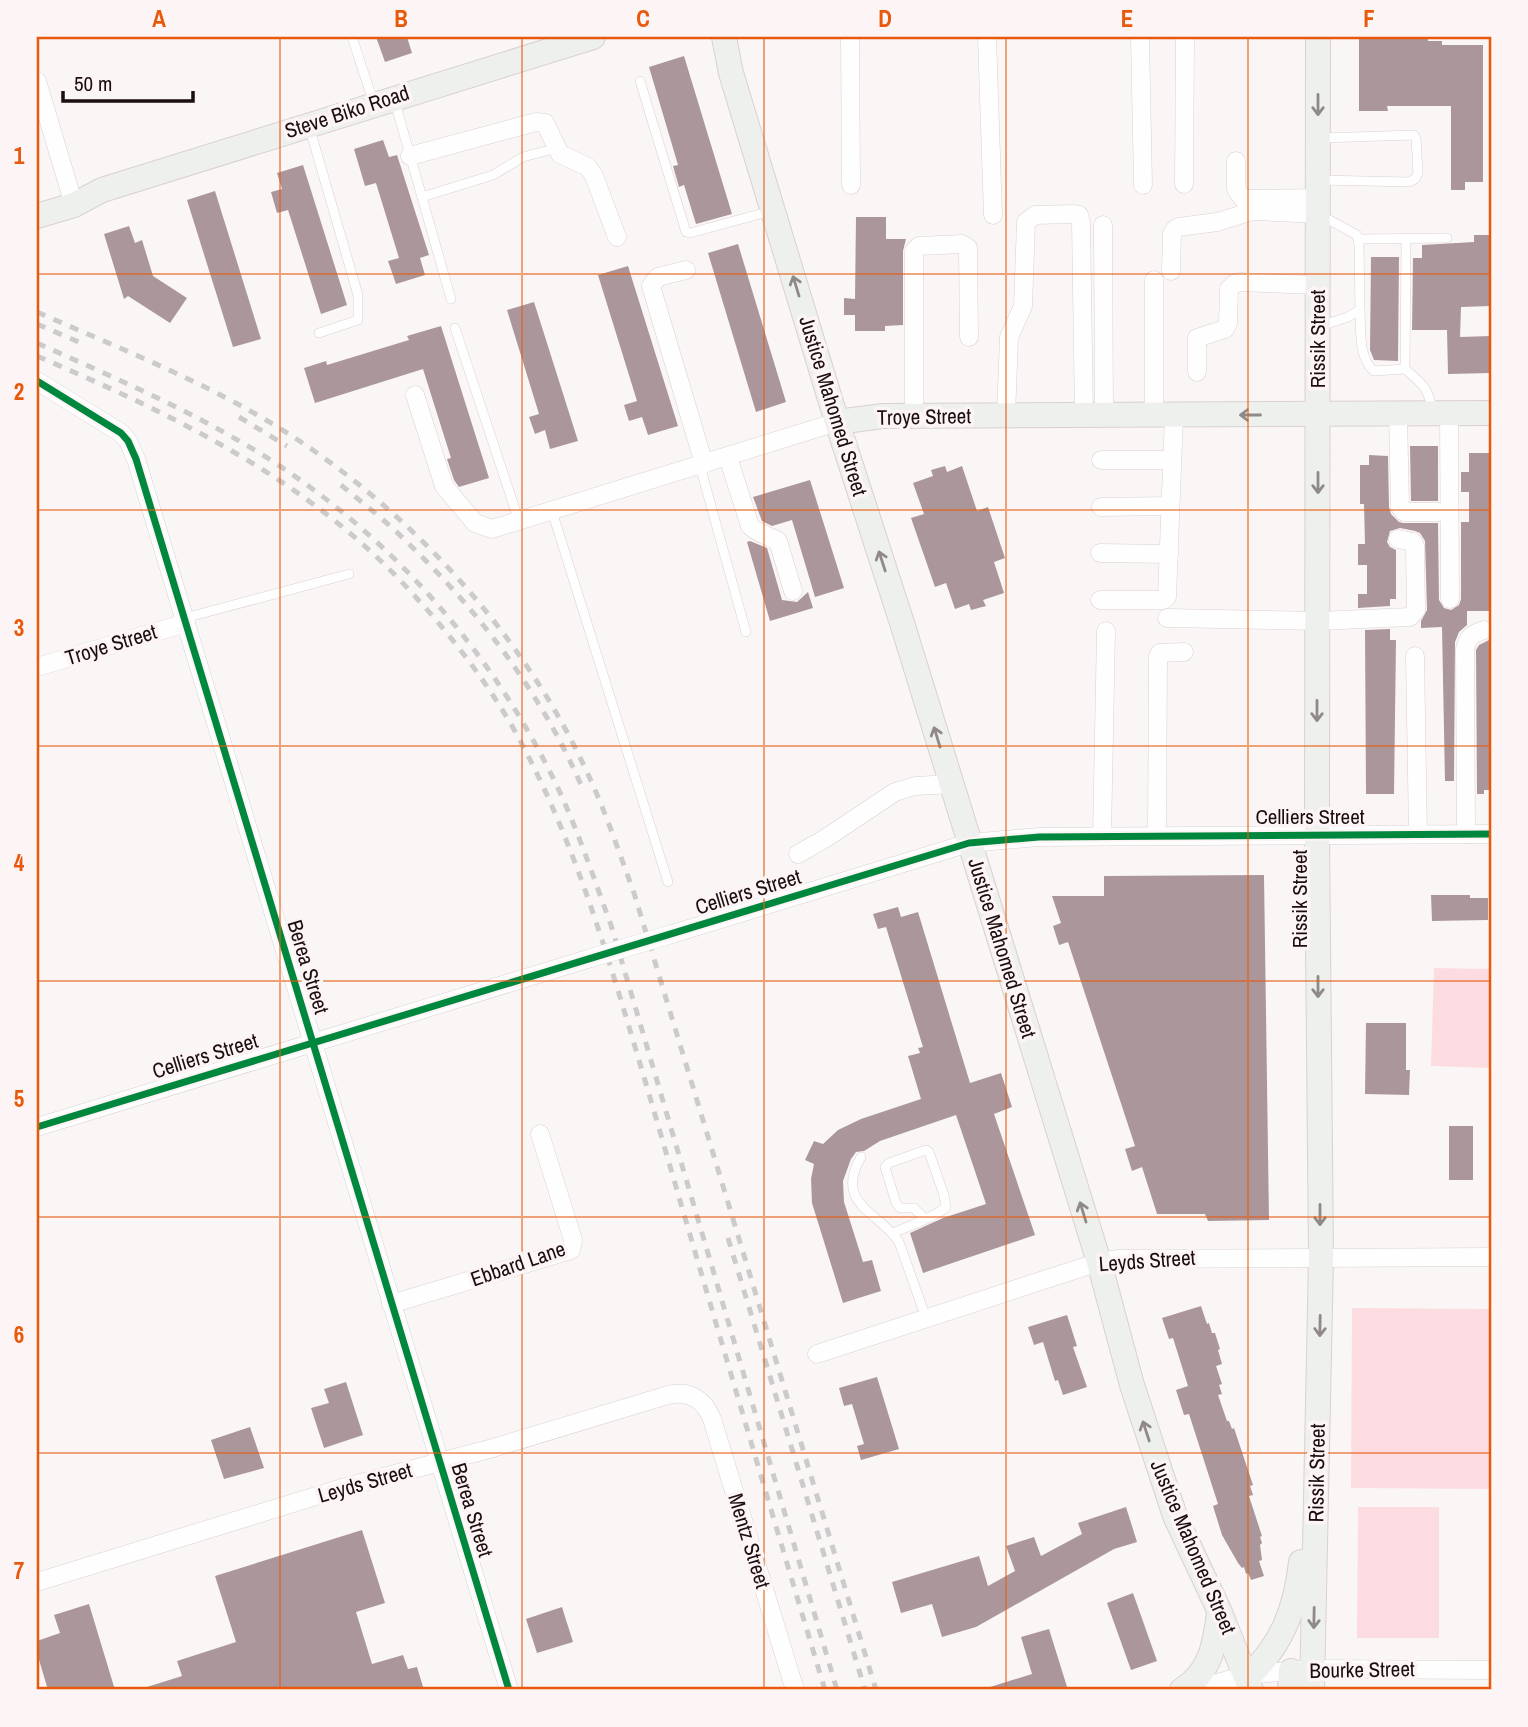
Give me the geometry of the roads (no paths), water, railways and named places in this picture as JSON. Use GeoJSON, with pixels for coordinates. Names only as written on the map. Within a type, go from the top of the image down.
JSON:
{"type":"FeatureCollection","features":[{"type":"Feature","properties":{"kind":"main road","name":"Steve Biko Road"},"geometry":{"type":"LineString","coordinates":[[72,199],[593,37]]}},
{"type":"Feature","properties":{"kind":"main road"},"geometry":{"type":"LineString","coordinates":[[705,37],[731,73]]}},
{"type":"Feature","properties":{"kind":"main road","name":"Justice Mahomed Street"},"geometry":{"type":"LineString","coordinates":[[724,37],[731,73],[1098,1262],[1132,1385],[1175,1516],[1249,1680]]}},
{"type":"Feature","properties":{"kind":"main road","name":"Rissik Street"},"geometry":{"type":"LineString","coordinates":[[1301,1680],[1317,1476],[1321,1258],[1317,835],[1318,37]]}},
{"type":"Feature","properties":{"kind":"main road"},"geometry":{"type":"LineString","coordinates":[[37,201],[72,199]]}},
{"type":"Feature","properties":{"kind":"main road"},"geometry":{"type":"LineString","coordinates":[[37,216],[72,199]]}},
{"type":"Feature","properties":{"kind":"main road","name":"Troye Street"},"geometry":{"type":"LineString","coordinates":[[837,422],[883,416],[1491,414]]}},
{"type":"Feature","properties":{"kind":"main road"},"geometry":{"type":"LineString","coordinates":[[1249,1680],[1280,1637],[1297,1595],[1308,1506],[1317,1476]]}},
{"type":"Feature","properties":{"kind":"main road"},"geometry":{"type":"LineString","coordinates":[[1182,1690],[1203,1671],[1211,1657],[1219,1610]]}},
{"type":"Feature","properties":{"kind":"main road"},"geometry":{"type":"LineString","coordinates":[[1235,1647],[1258,1649],[1280,1637]]}},
{"type":"Feature","properties":{"kind":"street"},"geometry":{"type":"LineString","coordinates":[[850,37],[851,185]]}},
{"type":"Feature","properties":{"kind":"street"},"geometry":{"type":"LineString","coordinates":[[987,37],[993,215]]}},
{"type":"Feature","properties":{"kind":"street"},"geometry":{"type":"LineString","coordinates":[[1140,37],[1143,185]]}},
{"type":"Feature","properties":{"kind":"street"},"geometry":{"type":"LineString","coordinates":[[1184,184],[1185,37]]}},
{"type":"Feature","properties":{"kind":"street"},"geometry":{"type":"LineString","coordinates":[[37,81],[72,199]]}},
{"type":"Feature","properties":{"kind":"street"},"geometry":{"type":"LineString","coordinates":[[410,156],[536,122],[545,123],[559,154],[587,167],[594,176],[617,237]]}},
{"type":"Feature","properties":{"kind":"street"},"geometry":{"type":"LineString","coordinates":[[1236,161],[1236,189],[1243,199],[1319,197]]}},
{"type":"Feature","properties":{"kind":"street"},"geometry":{"type":"LineString","coordinates":[[1171,271],[1172,234],[1175,229],[1217,222],[1253,211],[1319,197]]}},
{"type":"Feature","properties":{"kind":"street"},"geometry":{"type":"LineString","coordinates":[[1006,416],[1009,337],[1023,306],[1026,222],[1035,215],[1074,214],[1079,215],[1082,223],[1094,416]]}},
{"type":"Feature","properties":{"kind":"street"},"geometry":{"type":"LineString","coordinates":[[1094,416],[1103,225]]}},
{"type":"Feature","properties":{"kind":"street"},"geometry":{"type":"LineString","coordinates":[[914,416],[914,251],[919,246],[962,244],[968,248],[968,337]]}},
{"type":"Feature","properties":{"kind":"street"},"geometry":{"type":"LineString","coordinates":[[686,270],[658,277],[651,286],[702,465]]}},
{"type":"Feature","properties":{"kind":"street"},"geometry":{"type":"LineString","coordinates":[[1100,600],[1165,599],[1172,460],[1164,416],[1154,280]]}},
{"type":"Feature","properties":{"kind":"street"},"geometry":{"type":"LineString","coordinates":[[1197,372],[1197,338],[1225,329],[1228,323],[1228,292],[1232,286],[1240,282],[1318,285]]}},
{"type":"Feature","properties":{"kind":"street","name":"Berea Street"},"geometry":{"type":"LineString","coordinates":[[37,381],[108,424],[128,442],[150,503],[509,1690]]}},
{"type":"Feature","properties":{"kind":"street","name":"Troye Street"},"geometry":{"type":"LineString","coordinates":[[415,395],[444,486],[475,523],[492,529],[837,422]]}},
{"type":"Feature","properties":{"kind":"street"},"geometry":{"type":"LineString","coordinates":[[1398,414],[1400,508],[1404,512],[1439,512]]}},
{"type":"Feature","properties":{"kind":"street"},"geometry":{"type":"LineString","coordinates":[[1441,414],[1450,599]]}},
{"type":"Feature","properties":{"kind":"street"},"geometry":{"type":"LineString","coordinates":[[728,457],[750,526],[778,541],[793,591]]}},
{"type":"Feature","properties":{"kind":"street"},"geometry":{"type":"LineString","coordinates":[[1101,460],[1172,460]]}},
{"type":"Feature","properties":{"kind":"street"},"geometry":{"type":"LineString","coordinates":[[1101,507],[1170,506]]}},
{"type":"Feature","properties":{"kind":"street"},"geometry":{"type":"LineString","coordinates":[[1167,618],[1318,621],[1406,618],[1415,613],[1415,547],[1413,542],[1398,539]]}},
{"type":"Feature","properties":{"kind":"street"},"geometry":{"type":"LineString","coordinates":[[1100,553],[1168,554]]}},
{"type":"Feature","properties":{"kind":"street","name":"Troye Street"},"geometry":{"type":"LineString","coordinates":[[37,667],[185,620]]}},
{"type":"Feature","properties":{"kind":"street"},"geometry":{"type":"LineString","coordinates":[[1466,834],[1465,649],[1467,639],[1472,634],[1484,630]]}},
{"type":"Feature","properties":{"kind":"street"},"geometry":{"type":"LineString","coordinates":[[1102,836],[1105,631]]}},
{"type":"Feature","properties":{"kind":"street"},"geometry":{"type":"LineString","coordinates":[[1157,836],[1159,655],[1164,652],[1184,652]]}},
{"type":"Feature","properties":{"kind":"street"},"geometry":{"type":"LineString","coordinates":[[1415,656],[1418,834]]}},
{"type":"Feature","properties":{"kind":"street"},"geometry":{"type":"LineString","coordinates":[[798,854],[827,838],[895,792],[915,786],[951,783]]}},
{"type":"Feature","properties":{"kind":"street","name":"Celliers Street"},"geometry":{"type":"LineString","coordinates":[[37,1127],[969,843],[1019,837],[1491,834]]}},
{"type":"Feature","properties":{"kind":"street","name":"Ebbard Lane"},"geometry":{"type":"LineString","coordinates":[[391,1304],[571,1250],[573,1240],[540,1134]]}},
{"type":"Feature","properties":{"kind":"street","name":"Leyds Street"},"geometry":{"type":"LineString","coordinates":[[817,1354],[1098,1262],[1129,1258],[1491,1257]]}},
{"type":"Feature","properties":{"kind":"street","name":"Leyds Street"},"geometry":{"type":"LineString","coordinates":[[37,1582],[342,1488],[668,1395],[683,1392],[695,1397]]}},
{"type":"Feature","properties":{"kind":"street","name":"Mentz Street"},"geometry":{"type":"LineString","coordinates":[[695,1397],[706,1406],[712,1419],[794,1690]]}},
{"type":"Feature","properties":{"kind":"street","name":"Bourke Street"},"geometry":{"type":"LineString","coordinates":[[1193,1690],[1249,1680],[1301,1680],[1491,1670]]}},
{"type":"Feature","properties":{"kind":"lane"},"geometry":{"type":"LineString","coordinates":[[352,37],[410,156],[451,299]]}},
{"type":"Feature","properties":{"kind":"lane"},"geometry":{"type":"LineString","coordinates":[[640,81],[686,232],[773,210]]}},
{"type":"Feature","properties":{"kind":"lane"},"geometry":{"type":"LineString","coordinates":[[309,125],[358,295],[359,311],[358,320],[318,333]]}},
{"type":"Feature","properties":{"kind":"lane"},"geometry":{"type":"LineString","coordinates":[[1318,138],[1414,135],[1418,173],[1415,179],[1409,182],[1319,197]]}},
{"type":"Feature","properties":{"kind":"lane"},"geometry":{"type":"LineString","coordinates":[[422,197],[493,175],[523,157],[557,148]]}},
{"type":"Feature","properties":{"kind":"lane"},"geometry":{"type":"LineString","coordinates":[[1319,197],[1359,239],[1362,344],[1368,366],[1374,371],[1405,369],[1427,389],[1441,414]]}},
{"type":"Feature","properties":{"kind":"lane"},"geometry":{"type":"LineString","coordinates":[[1359,239],[1447,238]]}},
{"type":"Feature","properties":{"kind":"lane"},"geometry":{"type":"LineString","coordinates":[[1405,369],[1406,240]]}},
{"type":"Feature","properties":{"kind":"lane"},"geometry":{"type":"LineString","coordinates":[[1318,327],[1360,310]]}},
{"type":"Feature","properties":{"kind":"lane"},"geometry":{"type":"LineString","coordinates":[[455,328],[519,521]]}},
{"type":"Feature","properties":{"kind":"lane"},"geometry":{"type":"LineString","coordinates":[[702,465],[746,632]]}},
{"type":"Feature","properties":{"kind":"lane"},"geometry":{"type":"LineString","coordinates":[[552,511],[668,882]]}},
{"type":"Feature","properties":{"kind":"lane"},"geometry":{"type":"LineString","coordinates":[[185,620],[349,574]]}},
{"type":"Feature","properties":{"kind":"lane"},"geometry":{"type":"LineString","coordinates":[[893,1233],[925,1219],[946,1207],[929,1152],[926,1150],[889,1163],[885,1167],[896,1203],[900,1208],[914,1208],[925,1219]]}},
{"type":"Feature","properties":{"kind":"lane"},"geometry":{"type":"LineString","coordinates":[[861,1157],[852,1173],[851,1183],[860,1204],[893,1233],[899,1242],[926,1318]]}},
{"type":"Feature","properties":{"kind":"railway"},"geometry":{"type":"LineString","coordinates":[[37,312],[238,404],[316,452],[363,488],[409,528],[492,618],[559,718],[593,785],[634,893],[876,1690]]}},
{"type":"Feature","properties":{"kind":"railway"},"geometry":{"type":"LineString","coordinates":[[37,324],[81,343]]}},
{"type":"Feature","properties":{"kind":"railway"},"geometry":{"type":"LineString","coordinates":[[37,343],[216,428],[289,472],[334,505],[416,581],[453,623],[488,668],[518,715],[565,803],[611,925],[837,1690]]}},
{"type":"Feature","properties":{"kind":"railway"},"geometry":{"type":"LineString","coordinates":[[37,356],[182,423],[228,449],[317,507],[358,540],[414,595],[461,651],[504,712],[532,763],[560,825],[606,952],[825,1690]]}},
{"type":"Feature","properties":{"kind":"railway"},"geometry":{"type":"LineString","coordinates":[[239,417],[287,446]]}},
{"type":"Feature","properties":{"kind":"railway"},"geometry":{"type":"LineString","coordinates":[[341,485],[405,540],[486,629],[509,659],[548,720],[581,785]]}},
{"type":"Feature","properties":{"kind":"railway"},"geometry":{"type":"LineString","coordinates":[[728,1238],[865,1690]]}}]}
